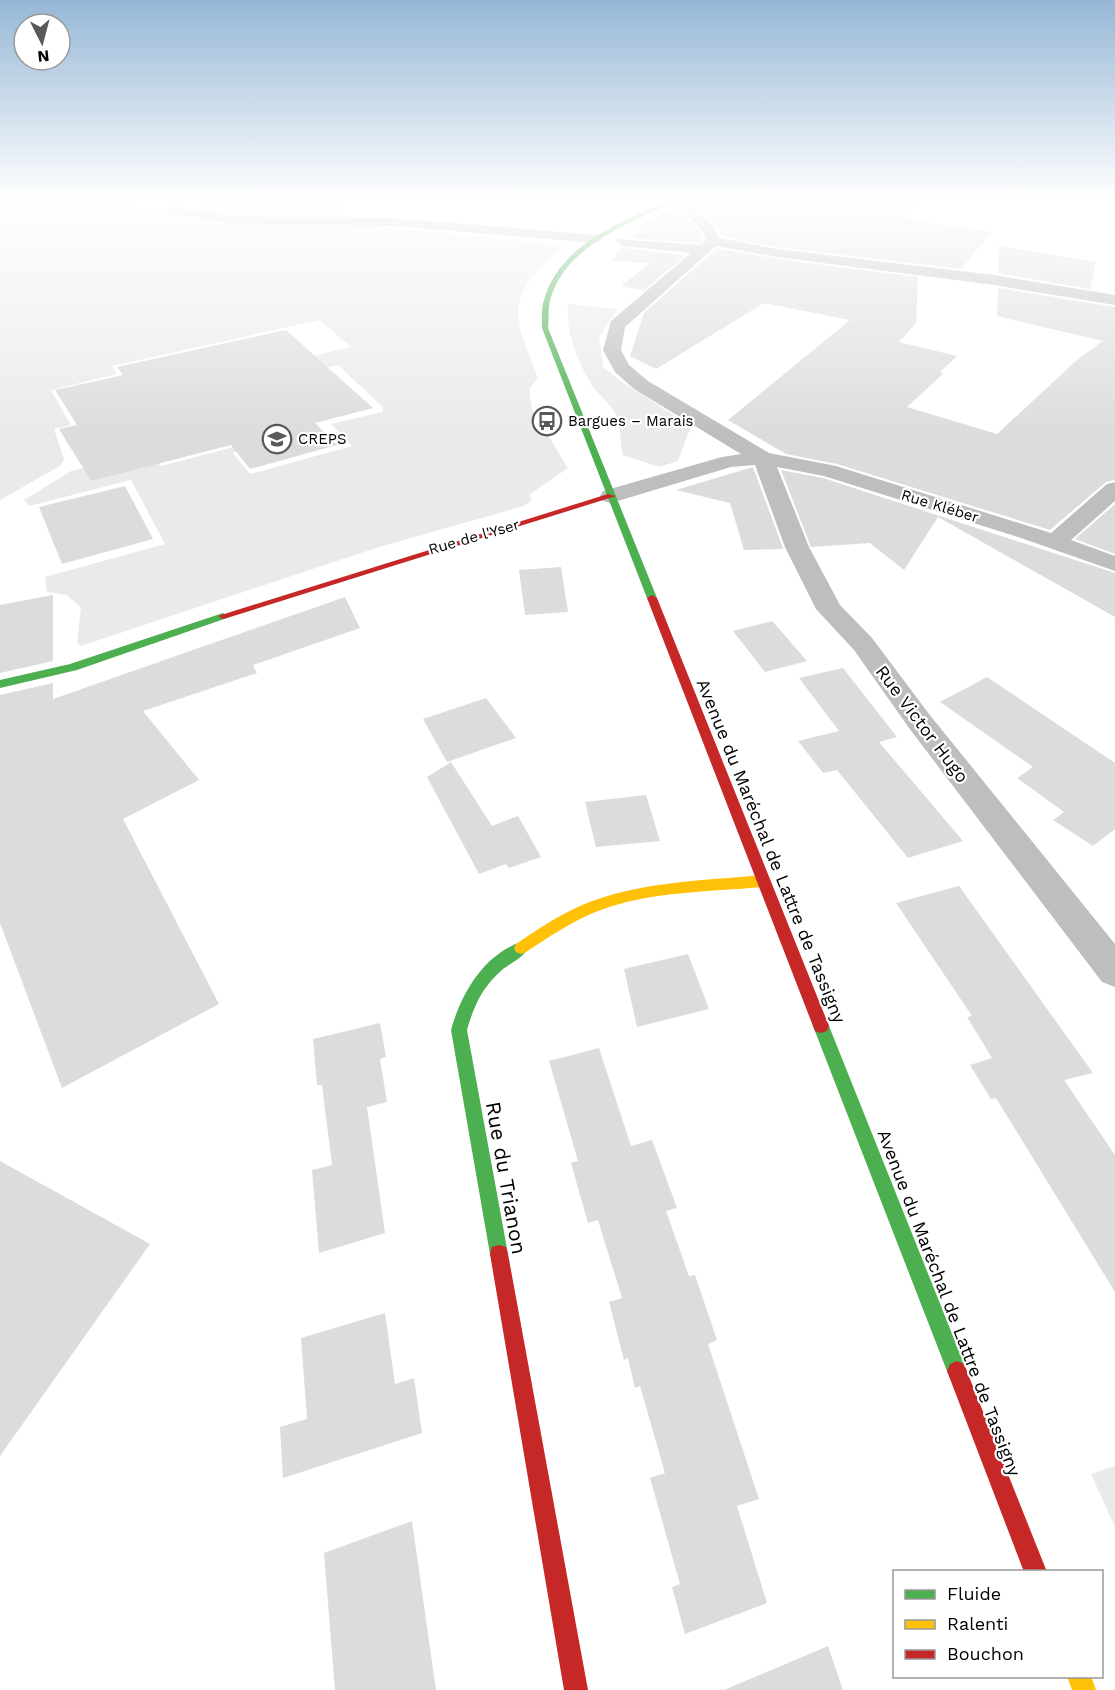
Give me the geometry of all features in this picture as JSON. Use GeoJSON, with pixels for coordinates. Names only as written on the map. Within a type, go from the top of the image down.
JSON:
{"type":"FeatureCollection","features":[{"type":"Feature","properties":{"kind":"main road","name":"Avenue du Maréchal de Lattre de Tassigny"},"geometry":{"type":"LineString","coordinates":[[558,277],[553,283],[544,321],[551,347],[1035,1570]]}},
{"type":"Feature","properties":{"kind":"main road","name":"Rue de l'Yser"},"geometry":{"type":"LineString","coordinates":[[0,684],[73,667],[381,564],[611,496]]}},
{"type":"Feature","properties":{"kind":"main road","name":"Rue de l'Yser"},"geometry":{"type":"LineString","coordinates":[[58,686],[114,664],[188,628]]}},
{"type":"Feature","properties":{"kind":"main road","name":"Rue du Trianon"},"geometry":{"type":"LineString","coordinates":[[576,1690],[459,1030],[464,1003],[475,984],[495,966],[567,918],[596,906],[622,898],[763,881]]}},
{"type":"Feature","properties":{"kind":"street"},"geometry":{"type":"LineString","coordinates":[[673,277],[617,325],[612,350],[621,368],[641,385],[763,458]]}},
{"type":"Feature","properties":{"kind":"street"},"geometry":{"type":"LineString","coordinates":[[965,277],[1115,300]]}},
{"type":"Feature","properties":{"kind":"street","name":"Rue de l'Yser"},"geometry":{"type":"LineString","coordinates":[[611,496],[729,461],[763,458]]}},
{"type":"Feature","properties":{"kind":"street","name":"Rue Kléber"},"geometry":{"type":"LineString","coordinates":[[763,458],[819,469],[1055,542],[1115,564]]}},
{"type":"Feature","properties":{"kind":"street","name":"Rue Victor Hugo"},"geometry":{"type":"LineString","coordinates":[[763,458],[797,547],[829,609],[863,644],[919,721],[1115,971]]}},
{"type":"Feature","properties":{"kind":"street"},"geometry":{"type":"LineString","coordinates":[[1055,542],[1115,489]]}},
{"type":"Feature","properties":{"kind":"shaded area"},"geometry":{"type":"Polygon","coordinates":[[[0,277],[532,277],[521,296],[518,316],[523,339],[538,378],[529,389],[532,409],[568,468],[530,494],[531,501],[524,506],[379,547],[81,646],[77,643],[81,608],[67,595],[47,592],[45,577],[165,544],[131,480],[29,506],[24,500],[71,471],[151,452],[161,466],[234,447],[238,451],[233,453],[250,474],[352,446],[331,424],[382,412],[383,407],[338,365],[244,386],[233,374],[351,347],[320,320],[112,366],[117,374],[51,390],[71,425],[54,429],[64,459],[60,466],[0,500],[0,277]]]}},
{"type":"Feature","properties":{"kind":"shaded area"},"geometry":{"type":"Polygon","coordinates":[[[568,304],[618,309],[599,337],[603,367],[622,382],[691,426],[678,461],[659,467],[623,455],[617,416],[592,386],[576,354],[570,334],[568,304]]]}},
{"type":"Feature","properties":{"kind":"shaded area"},"geometry":{"type":"Polygon","coordinates":[[[1115,1466],[1115,1527],[1091,1474],[1115,1466]]]}},
{"type":"Feature","properties":{"kind":"building"},"geometry":{"type":"Polygon","coordinates":[[[633,277],[660,277],[644,290],[621,286],[633,277]]]}},
{"type":"Feature","properties":{"kind":"building"},"geometry":{"type":"Polygon","coordinates":[[[685,277],[918,277],[916,323],[899,342],[957,356],[940,372],[944,373],[907,407],[997,434],[1078,359],[1103,341],[997,316],[998,288],[1115,307],[1115,480],[1106,482],[1050,530],[837,464],[786,454],[728,420],[850,320],[764,303],[656,369],[630,356],[644,313],[685,277]]]}},
{"type":"Feature","properties":{"kind":"building"},"geometry":{"type":"Polygon","coordinates":[[[1020,277],[1093,277],[1090,289],[1020,277]]]}},
{"type":"Feature","properties":{"kind":"building"},"geometry":{"type":"Polygon","coordinates":[[[286,330],[373,408],[315,423],[337,445],[250,469],[231,445],[91,481],[59,429],[77,425],[55,390],[123,375],[117,367],[286,330]]]}},
{"type":"Feature","properties":{"kind":"building"},"geometry":{"type":"Polygon","coordinates":[[[753,467],[783,549],[744,550],[730,503],[676,490],[753,467]]]}},
{"type":"Feature","properties":{"kind":"building"},"geometry":{"type":"Polygon","coordinates":[[[781,470],[823,478],[1115,573],[1115,617],[938,517],[904,570],[870,543],[811,547],[781,470]]]}},
{"type":"Feature","properties":{"kind":"building"},"geometry":{"type":"Polygon","coordinates":[[[125,486],[153,539],[62,564],[39,507],[125,486]]]}},
{"type":"Feature","properties":{"kind":"building"},"geometry":{"type":"Polygon","coordinates":[[[1115,504],[1115,554],[1075,539],[1115,504]]]}},
{"type":"Feature","properties":{"kind":"building"},"geometry":{"type":"Polygon","coordinates":[[[561,567],[568,612],[525,615],[519,570],[561,567]]]}},
{"type":"Feature","properties":{"kind":"building"},"geometry":{"type":"Polygon","coordinates":[[[53,595],[53,661],[0,673],[0,605],[53,595]]]}},
{"type":"Feature","properties":{"kind":"building"},"geometry":{"type":"Polygon","coordinates":[[[345,597],[360,628],[253,665],[257,673],[143,711],[199,780],[123,819],[219,1004],[62,1088],[0,923],[0,695],[53,683],[53,699],[345,597]]]}},
{"type":"Feature","properties":{"kind":"building"},"geometry":{"type":"Polygon","coordinates":[[[772,621],[807,661],[765,672],[733,631],[772,621]]]}},
{"type":"Feature","properties":{"kind":"building"},"geometry":{"type":"Polygon","coordinates":[[[843,668],[897,737],[879,742],[963,841],[908,858],[837,770],[823,773],[798,741],[839,731],[799,678],[843,668]]]}},
{"type":"Feature","properties":{"kind":"building"},"geometry":{"type":"Polygon","coordinates":[[[987,677],[1115,763],[1115,829],[1093,846],[1053,820],[1064,812],[1017,778],[1033,767],[940,702],[987,677]]]}},
{"type":"Feature","properties":{"kind":"building"},"geometry":{"type":"Polygon","coordinates":[[[486,698],[516,738],[447,762],[423,719],[486,698]]]}},
{"type":"Feature","properties":{"kind":"building"},"geometry":{"type":"Polygon","coordinates":[[[451,762],[492,826],[518,816],[541,857],[509,868],[506,864],[479,874],[427,777],[451,762]]]}},
{"type":"Feature","properties":{"kind":"building"},"geometry":{"type":"Polygon","coordinates":[[[646,795],[660,841],[596,847],[585,802],[646,795]]]}},
{"type":"Feature","properties":{"kind":"building"},"geometry":{"type":"Polygon","coordinates":[[[959,886],[1093,1073],[1064,1080],[1115,1155],[1115,1292],[996,1098],[991,1099],[970,1065],[992,1058],[967,1017],[972,1016],[896,903],[959,886]]]}},
{"type":"Feature","properties":{"kind":"building"},"geometry":{"type":"Polygon","coordinates":[[[688,954],[709,1009],[637,1027],[624,969],[688,954]]]}},
{"type":"Feature","properties":{"kind":"building"},"geometry":{"type":"Polygon","coordinates":[[[380,1023],[386,1057],[380,1059],[387,1102],[367,1107],[385,1233],[319,1253],[312,1170],[332,1165],[322,1085],[317,1085],[313,1039],[380,1023]]]}},
{"type":"Feature","properties":{"kind":"building"},"geometry":{"type":"Polygon","coordinates":[[[599,1048],[631,1146],[652,1140],[677,1208],[666,1211],[689,1276],[695,1275],[717,1340],[708,1344],[759,1499],[737,1506],[767,1603],[685,1634],[672,1587],[680,1584],[650,1478],[665,1473],[640,1386],[635,1388],[628,1358],[624,1360],[609,1302],[622,1298],[598,1220],[588,1223],[571,1163],[578,1161],[549,1061],[599,1048]]]}},
{"type":"Feature","properties":{"kind":"building"},"geometry":{"type":"Polygon","coordinates":[[[0,1161],[150,1244],[0,1456],[0,1161]]]}},
{"type":"Feature","properties":{"kind":"building"},"geometry":{"type":"Polygon","coordinates":[[[385,1313],[395,1384],[414,1378],[422,1433],[283,1478],[280,1427],[307,1419],[301,1338],[385,1313]]]}},
{"type":"Feature","properties":{"kind":"building"},"geometry":{"type":"Polygon","coordinates":[[[412,1521],[436,1690],[335,1690],[324,1553],[412,1521]]]}},
{"type":"Feature","properties":{"kind":"building"},"geometry":{"type":"Polygon","coordinates":[[[828,1646],[843,1690],[724,1690],[828,1646]]]}},
{"type":"Feature","properties":{"kind":"traffic: fast"},"geometry":{"type":"LineString","coordinates":[[557,277],[547,300],[545,328],[652,598]]}},
{"type":"Feature","properties":{"kind":"traffic: fast"},"geometry":{"type":"LineString","coordinates":[[0,684],[73,667],[223,616]]}},
{"type":"Feature","properties":{"kind":"traffic: fast"},"geometry":{"type":"LineString","coordinates":[[499,1254],[459,1030],[468,1002],[480,982],[488,973],[521,948]]}},
{"type":"Feature","properties":{"kind":"traffic: fast"},"geometry":{"type":"LineString","coordinates":[[821,1026],[957,1371]]}},
{"type":"Feature","properties":{"kind":"traffic: slow"},"geometry":{"type":"LineString","coordinates":[[521,948],[574,916],[613,900],[677,888],[763,881]]}},
{"type":"Feature","properties":{"kind":"traffic: slow"},"geometry":{"type":"LineString","coordinates":[[1080,1678],[1084,1690]]}},
{"type":"Feature","properties":{"kind":"traffic: jam"},"geometry":{"type":"LineString","coordinates":[[223,616],[611,496]]}},
{"type":"Feature","properties":{"kind":"traffic: jam"},"geometry":{"type":"LineString","coordinates":[[652,598],[821,1026]]}},
{"type":"Feature","properties":{"kind":"traffic: jam"},"geometry":{"type":"LineString","coordinates":[[499,1254],[576,1690]]}},
{"type":"Feature","properties":{"kind":"traffic: jam"},"geometry":{"type":"LineString","coordinates":[[957,1371],[1035,1570]]}},
{"type":"Feature","properties":{"kind":"place","name":"Bargues – Marais"},"geometry":{"type":"Point","coordinates":[547,421]}},
{"type":"Feature","properties":{"kind":"place","name":"CREPS"},"geometry":{"type":"Point","coordinates":[277,439]}}]}
